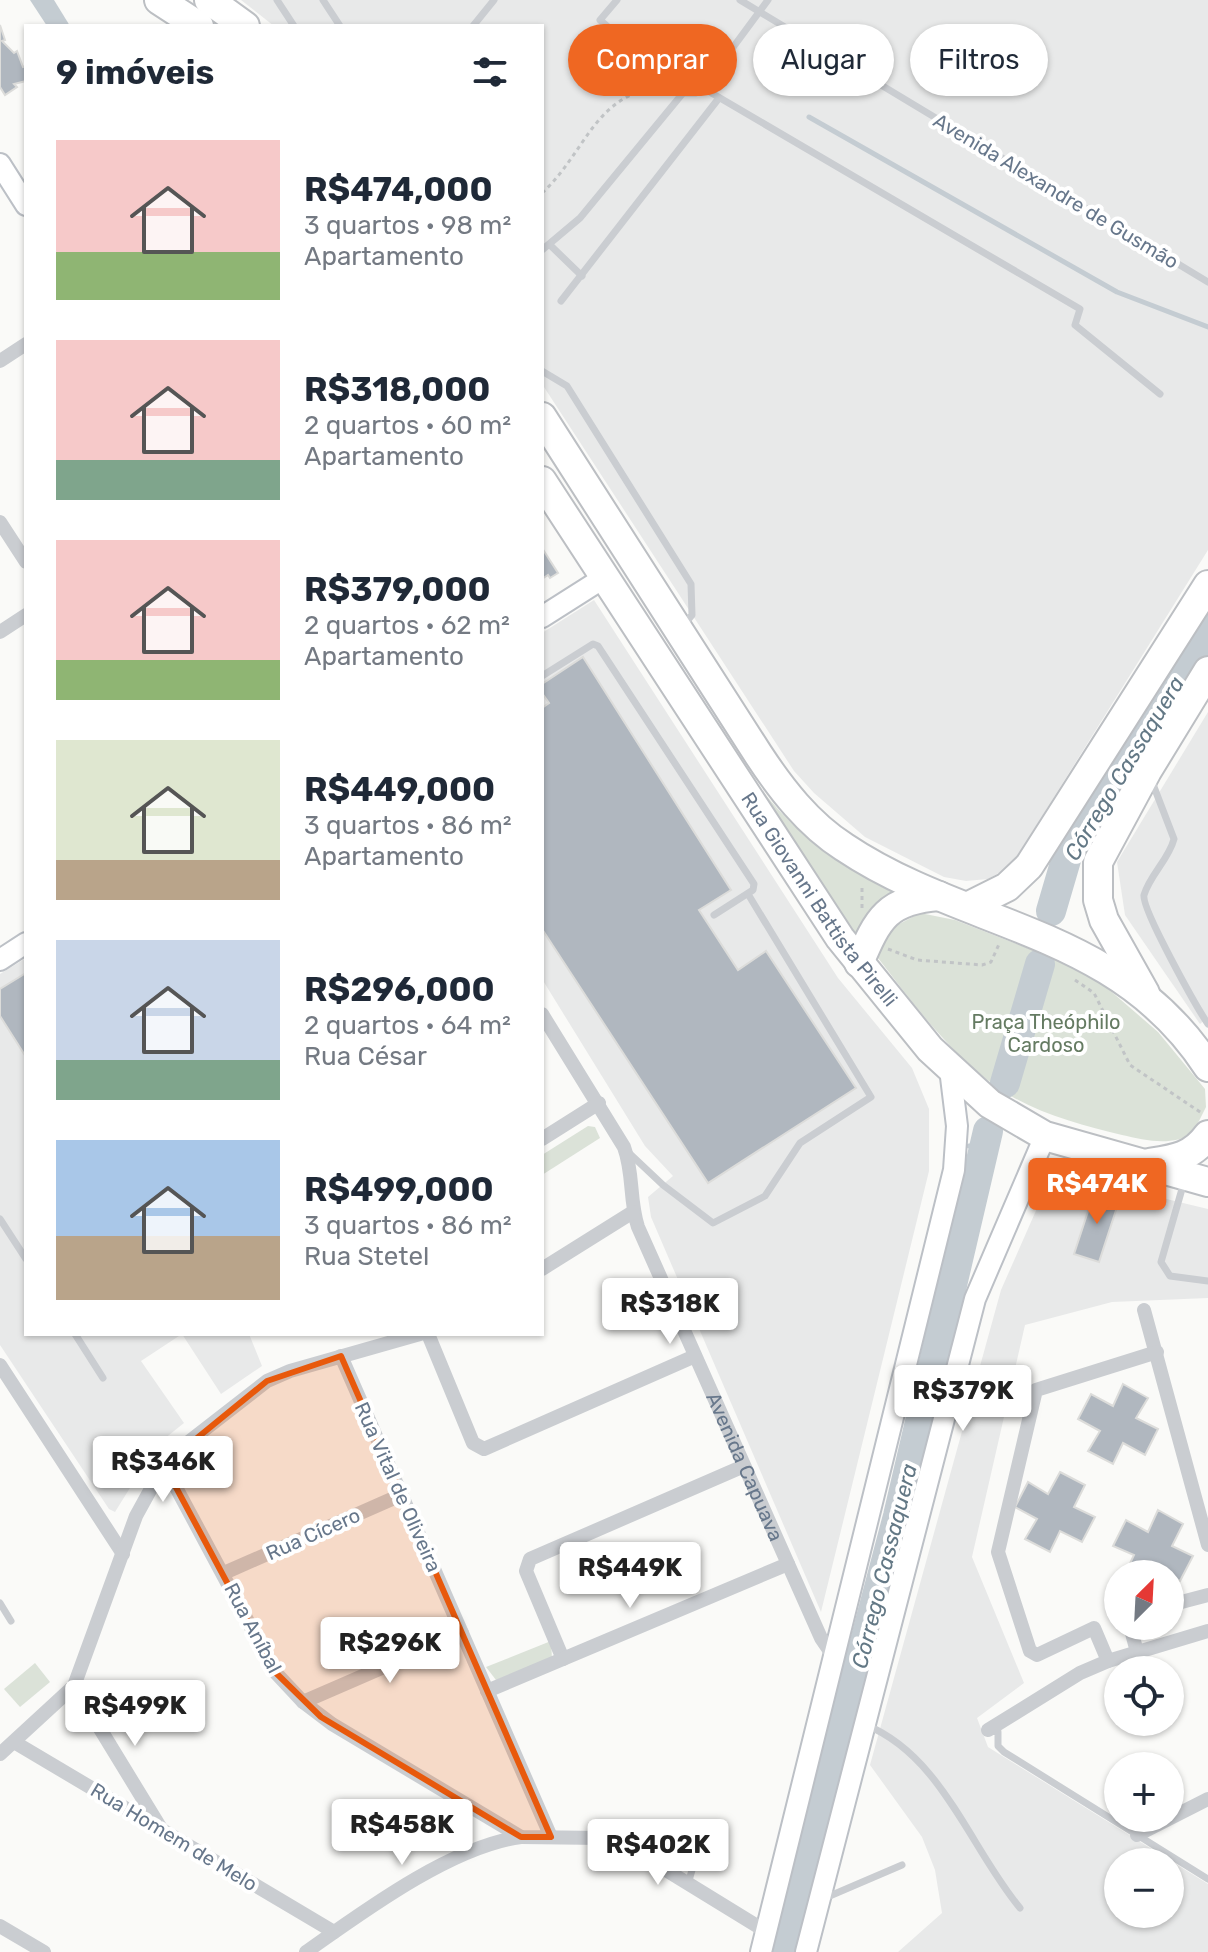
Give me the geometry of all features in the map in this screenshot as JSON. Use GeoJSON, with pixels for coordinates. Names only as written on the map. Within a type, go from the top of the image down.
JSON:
{"type":"FeatureCollection","features":[{"type":"Feature","properties":{"kind":"highway"},"geometry":{"type":"LineString","coordinates":[[159,0],[196,24]]}},
{"type":"Feature","properties":{"kind":"highway"},"geometry":{"type":"LineString","coordinates":[[209,0],[242,24]]}},
{"type":"Feature","properties":{"kind":"highway","name":"Rua Giovanni Battista Pirelli"},"geometry":{"type":"LineString","coordinates":[[544,420],[776,782],[820,828],[870,863],[939,896],[1069,948],[1152,1004],[1180,1030],[1208,1067]]}},
{"type":"Feature","properties":{"kind":"highway","name":"Rua Giovanni Battista Pirelli"},"geometry":{"type":"LineString","coordinates":[[544,484],[840,938],[864,950],[897,1013],[950,1069],[990,1104],[1045,1136],[1197,1179]]}},
{"type":"Feature","properties":{"kind":"highway"},"geometry":{"type":"LineString","coordinates":[[969,906],[1007,887],[1029,866],[1208,585]]}},
{"type":"Feature","properties":{"kind":"highway"},"geometry":{"type":"LineString","coordinates":[[1152,1004],[1104,920],[1097,879],[1104,847],[1208,671]]}},
{"type":"Feature","properties":{"kind":"highway"},"geometry":{"type":"LineString","coordinates":[[864,950],[891,909],[919,897],[939,896]]}},
{"type":"Feature","properties":{"kind":"highway"},"geometry":{"type":"LineString","coordinates":[[1145,1163],[1182,1158],[1193,1152],[1208,1135]]}},
{"type":"Feature","properties":{"kind":"main road"},"geometry":{"type":"LineString","coordinates":[[0,164],[24,202]]}},
{"type":"Feature","properties":{"kind":"main road"},"geometry":{"type":"LineString","coordinates":[[544,616],[605,577]]}},
{"type":"Feature","properties":{"kind":"main road"},"geometry":{"type":"LineString","coordinates":[[0,960],[24,944]]}},
{"type":"Feature","properties":{"kind":"main road"},"geometry":{"type":"LineString","coordinates":[[764,1942],[836,1660],[954,1170],[957,1126],[950,1069]]}},
{"type":"Feature","properties":{"kind":"main road"},"geometry":{"type":"LineString","coordinates":[[806,1952],[975,1299],[1045,1136]]}},
{"type":"Feature","properties":{"kind":"street"},"geometry":{"type":"LineString","coordinates":[[0,361],[24,345]]}},
{"type":"Feature","properties":{"kind":"street"},"geometry":{"type":"LineString","coordinates":[[0,522],[24,559]]}},
{"type":"Feature","properties":{"kind":"street"},"geometry":{"type":"LineString","coordinates":[[0,632],[24,616]]}},
{"type":"Feature","properties":{"kind":"street","name":"Avenida Capuava"},"geometry":{"type":"LineString","coordinates":[[544,1017],[624,1147],[631,1167],[633,1212],[821,1638],[836,1660]]}},
{"type":"Feature","properties":{"kind":"street"},"geometry":{"type":"LineString","coordinates":[[544,1138],[599,1103]]}},
{"type":"Feature","properties":{"kind":"street"},"geometry":{"type":"LineString","coordinates":[[544,1268],[633,1212]]}},
{"type":"Feature","properties":{"kind":"street"},"geometry":{"type":"LineString","coordinates":[[1144,1310],[1208,1545]]}},
{"type":"Feature","properties":{"kind":"street"},"geometry":{"type":"LineString","coordinates":[[0,1754],[74,1686],[136,1516],[164,1465],[192,1438],[267,1381],[413,1336]]}},
{"type":"Feature","properties":{"kind":"street"},"geometry":{"type":"LineString","coordinates":[[429,1336],[473,1443],[484,1449],[695,1356]]}},
{"type":"Feature","properties":{"kind":"street"},"geometry":{"type":"LineString","coordinates":[[1106,1656],[1094,1628],[1037,1655],[1030,1651],[1001,1565],[1000,1536],[1036,1390],[1157,1352]]}},
{"type":"Feature","properties":{"kind":"street","name":"Rua Vital de Oliveira"},"geometry":{"type":"LineString","coordinates":[[341,1356],[551,1837]]}},
{"type":"Feature","properties":{"kind":"street"},"geometry":{"type":"LineString","coordinates":[[0,1365],[123,1554]]}},
{"type":"Feature","properties":{"kind":"street","name":"Rua Aníbal"},"geometry":{"type":"LineString","coordinates":[[164,1465],[275,1672],[303,1702],[332,1724],[521,1837]]}},
{"type":"Feature","properties":{"kind":"street"},"geometry":{"type":"LineString","coordinates":[[563,1659],[526,1571],[530,1559],[744,1466]]}},
{"type":"Feature","properties":{"kind":"street","name":"Rua Cícero"},"geometry":{"type":"LineString","coordinates":[[224,1573],[401,1495]]}},
{"type":"Feature","properties":{"kind":"street"},"geometry":{"type":"LineString","coordinates":[[487,1691],[788,1564]]}},
{"type":"Feature","properties":{"kind":"street"},"geometry":{"type":"LineString","coordinates":[[1184,1601],[1208,1595]]}},
{"type":"Feature","properties":{"kind":"street"},"geometry":{"type":"LineString","coordinates":[[1124,1656],[1208,1631]]}},
{"type":"Feature","properties":{"kind":"street"},"geometry":{"type":"LineString","coordinates":[[303,1702],[462,1633]]}},
{"type":"Feature","properties":{"kind":"street"},"geometry":{"type":"LineString","coordinates":[[1134,1640],[1137,1652]]}},
{"type":"Feature","properties":{"kind":"street"},"geometry":{"type":"LineString","coordinates":[[988,1730],[1055,1686],[1104,1663]]}},
{"type":"Feature","properties":{"kind":"street"},"geometry":{"type":"LineString","coordinates":[[74,1686],[162,1830]]}},
{"type":"Feature","properties":{"kind":"street","name":"Rua Homem de Melo"},"geometry":{"type":"LineString","coordinates":[[14,1742],[334,1932]]}},
{"type":"Feature","properties":{"kind":"street"},"geometry":{"type":"LineString","coordinates":[[1137,1835],[1208,1799]]}},
{"type":"Feature","properties":{"kind":"street"},"geometry":{"type":"LineString","coordinates":[[306,1952],[469,1850],[495,1840],[521,1837],[602,1838],[622,1843],[690,1877],[764,1942]]}},
{"type":"Feature","properties":{"kind":"street"},"geometry":{"type":"LineString","coordinates":[[0,1926],[44,1952]]}},
{"type":"Feature","properties":{"kind":"lane"},"geometry":{"type":"LineString","coordinates":[[277,0],[293,24]]}},
{"type":"Feature","properties":{"kind":"lane"},"geometry":{"type":"LineString","coordinates":[[323,0],[339,24]]}},
{"type":"Feature","properties":{"kind":"lane"},"geometry":{"type":"LineString","coordinates":[[475,24],[494,0]]}},
{"type":"Feature","properties":{"kind":"lane"},"geometry":{"type":"LineString","coordinates":[[605,24],[600,20],[617,0]]}},
{"type":"Feature","properties":{"kind":"lane","name":"Avenida Alexandre de Gusmão"},"geometry":{"type":"LineString","coordinates":[[740,0],[1208,282]]}},
{"type":"Feature","properties":{"kind":"lane"},"geometry":{"type":"LineString","coordinates":[[737,43],[768,0]]}},
{"type":"Feature","properties":{"kind":"lane"},"geometry":{"type":"LineString","coordinates":[[544,249],[580,218],[677,96]]}},
{"type":"Feature","properties":{"kind":"lane"},"geometry":{"type":"LineString","coordinates":[[716,96],[1080,309],[1075,325],[1160,394]]}},
{"type":"Feature","properties":{"kind":"lane"},"geometry":{"type":"LineString","coordinates":[[561,301],[719,98]]}},
{"type":"Feature","properties":{"kind":"lane"},"geometry":{"type":"LineString","coordinates":[[550,245],[582,276]]}},
{"type":"Feature","properties":{"kind":"lane"},"geometry":{"type":"LineString","coordinates":[[544,372],[567,386],[691,584],[692,615],[679,631]]}},
{"type":"Feature","properties":{"kind":"lane"},"geometry":{"type":"LineString","coordinates":[[544,675],[593,644],[598,646],[754,884],[748,894],[714,915]]}},
{"type":"Feature","properties":{"kind":"lane"},"geometry":{"type":"LineString","coordinates":[[1147,771],[1174,839],[1145,894],[1144,906],[1182,972],[1191,999],[1208,1024]]}},
{"type":"Feature","properties":{"kind":"lane"},"geometry":{"type":"LineString","coordinates":[[624,1147],[663,1185],[713,1223],[765,1196],[800,1143],[871,1097],[748,894]]}},
{"type":"Feature","properties":{"kind":"lane"},"geometry":{"type":"LineString","coordinates":[[1197,1179],[1161,1262],[1170,1276],[1208,1281]]}},
{"type":"Feature","properties":{"kind":"lane"},"geometry":{"type":"LineString","coordinates":[[0,1219],[24,1256]]}},
{"type":"Feature","properties":{"kind":"lane"},"geometry":{"type":"LineString","coordinates":[[76,1336],[103,1378]]}},
{"type":"Feature","properties":{"kind":"lane"},"geometry":{"type":"LineString","coordinates":[[0,1603],[11,1621]]}},
{"type":"Feature","properties":{"kind":"lane"},"geometry":{"type":"LineString","coordinates":[[864,1725],[906,1746],[931,1776],[995,1878],[1020,1908]]}},
{"type":"Feature","properties":{"kind":"lane"},"geometry":{"type":"LineString","coordinates":[[988,1730],[998,1732],[998,1746],[1004,1752],[1208,1879]]}},
{"type":"Feature","properties":{"kind":"lane"},"geometry":{"type":"LineString","coordinates":[[819,1900],[902,1865]]}},
{"type":"Feature","properties":{"kind":"path"},"geometry":{"type":"LineString","coordinates":[[544,191],[618,100],[630,96]]}},
{"type":"Feature","properties":{"kind":"path"},"geometry":{"type":"LineString","coordinates":[[840,938],[855,928],[864,898],[862,877],[870,863]]}},
{"type":"Feature","properties":{"kind":"path"},"geometry":{"type":"LineString","coordinates":[[864,950],[880,946],[917,960],[971,965],[991,962],[1000,944]]}},
{"type":"Feature","properties":{"kind":"path"},"geometry":{"type":"LineString","coordinates":[[1068,975],[1094,993],[1130,1065],[1208,1117]]}},
{"type":"Feature","properties":{"kind":"highlighted area"},"geometry":{"type":"Polygon","coordinates":[[[341,1356],[551,1837],[521,1837],[321,1717],[275,1672],[164,1465],[267,1381],[341,1356]]]}},
{"type":"Feature","properties":{"kind":"shaded area"},"geometry":{"type":"Polygon","coordinates":[[[30,0],[54,0],[69,24],[46,24],[30,0]]]}},
{"type":"Feature","properties":{"kind":"shaded area"},"geometry":{"type":"Polygon","coordinates":[[[241,0],[1208,0],[1208,550],[1016,858],[988,879],[966,881],[944,877],[865,837],[814,793],[794,771],[544,387],[544,24],[271,24],[241,0]]]}},
{"type":"Feature","properties":{"kind":"shaded area"},"geometry":{"type":"Polygon","coordinates":[[[594,600],[838,978],[912,1068],[929,1109],[929,1171],[821,1612],[651,1217],[648,1197],[673,1176],[645,1146],[544,982],[544,632],[594,600]]]}},
{"type":"Feature","properties":{"kind":"shaded area"},"geometry":{"type":"Polygon","coordinates":[[[1208,712],[1208,1017],[1200,1024],[1125,915],[1117,862],[1208,712]]]}},
{"type":"Feature","properties":{"kind":"shaded area"},"geometry":{"type":"Polygon","coordinates":[[[24,959],[24,1336],[179,1336],[141,1361],[184,1423],[164,1439],[148,1459],[115,1512],[109,1509],[0,1345],[0,974],[24,959]]]}},
{"type":"Feature","properties":{"kind":"shaded area"},"geometry":{"type":"Polygon","coordinates":[[[1049,1181],[1104,1184],[1208,1209],[1208,1298],[1112,1302],[1025,1325],[972,1557],[1024,1683],[977,1718],[988,1747],[1104,1819],[1104,1832],[1124,1832],[1150,1848],[1104,1848],[1104,1928],[1184,1928],[1184,1869],[1208,1884],[1208,1952],[898,1952],[942,1913],[935,1870],[922,1837],[870,1765],[1001,1290],[1049,1181]]]}},
{"type":"Feature","properties":{"kind":"shaded area"},"geometry":{"type":"Polygon","coordinates":[[[183,1336],[250,1336],[262,1366],[221,1394],[183,1336]]]}},
{"type":"Feature","properties":{"kind":"green space"},"geometry":{"type":"Polygon","coordinates":[[[762,790],[790,822],[822,849],[894,893],[870,911],[857,938],[762,790]]]}},
{"type":"Feature","properties":{"kind":"green space","name":"Praça Theóphilo Cardoso"},"geometry":{"type":"Polygon","coordinates":[[[920,913],[955,920],[1058,960],[1106,987],[1158,1032],[1205,1089],[1206,1107],[1193,1133],[1176,1140],[1158,1141],[1090,1127],[1025,1104],[980,1074],[933,1027],[878,958],[890,929],[920,913]]]}},
{"type":"Feature","properties":{"kind":"green space"},"geometry":{"type":"Polygon","coordinates":[[[588,1126],[595,1127],[600,1138],[544,1174],[544,1154],[588,1126]]]}},
{"type":"Feature","properties":{"kind":"green space"},"geometry":{"type":"Polygon","coordinates":[[[551,1641],[552,1659],[496,1680],[486,1667],[551,1641]]]}},
{"type":"Feature","properties":{"kind":"green space"},"geometry":{"type":"Polygon","coordinates":[[[35,1663],[50,1682],[20,1707],[4,1689],[35,1663]]]}},
{"type":"Feature","properties":{"kind":"building"},"geometry":{"type":"Polygon","coordinates":[[[0,25],[5,40],[2,41],[14,53],[17,51],[24,67],[24,82],[14,84],[17,87],[5,95],[0,87],[0,25]]]}},
{"type":"Feature","properties":{"kind":"building"},"geometry":{"type":"Polygon","coordinates":[[[544,551],[558,573],[550,578],[548,575],[544,578],[544,551]]]}},
{"type":"Feature","properties":{"kind":"building"},"geometry":{"type":"Polygon","coordinates":[[[583,657],[731,890],[699,910],[738,970],[766,951],[856,1088],[708,1183],[544,932],[544,707],[549,703],[544,696],[544,683],[583,657]]]}},
{"type":"Feature","properties":{"kind":"building"},"geometry":{"type":"Polygon","coordinates":[[[24,974],[24,1054],[0,1016],[0,989],[24,974]]]}},
{"type":"Feature","properties":{"kind":"building"},"geometry":{"type":"Polygon","coordinates":[[[1095,1190],[1120,1198],[1099,1262],[1074,1254],[1095,1190]]]}},
{"type":"Feature","properties":{"kind":"building"},"geometry":{"type":"Polygon","coordinates":[[[1123,1384],[1148,1398],[1136,1418],[1158,1429],[1145,1455],[1123,1443],[1113,1464],[1088,1451],[1100,1431],[1078,1419],[1091,1394],[1113,1406],[1123,1384]]]}},
{"type":"Feature","properties":{"kind":"building"},"geometry":{"type":"Polygon","coordinates":[[[1060,1472],[1085,1485],[1074,1507],[1095,1517],[1082,1542],[1060,1531],[1050,1552],[1025,1539],[1037,1519],[1015,1507],[1028,1482],[1048,1494],[1060,1472]]]}},
{"type":"Feature","properties":{"kind":"building"},"geometry":{"type":"Polygon","coordinates":[[[1158,1510],[1183,1524],[1172,1546],[1193,1556],[1184,1573],[1184,1560],[1132,1560],[1134,1555],[1113,1546],[1126,1520],[1148,1532],[1158,1510]]]}},
{"type":"Feature","properties":{"kind":"waterway"},"geometry":{"type":"LineString","coordinates":[[809,117],[1117,292],[1208,327]]}},
{"type":"Feature","properties":{"kind":"waterway","name":"Córrego Cassaquera"},"geometry":{"type":"LineString","coordinates":[[1051,911],[1068,853],[1208,629]]}},
{"type":"Feature","properties":{"kind":"waterway","name":"Córrego Cassaquera"},"geometry":{"type":"LineString","coordinates":[[1005,1083],[1040,964]]}},
{"type":"Feature","properties":{"kind":"waterway","name":"Córrego Cassaquera"},"geometry":{"type":"LineString","coordinates":[[783,1952],[898,1516],[988,1131]]}},
{"type":"Feature","properties":{"kind":"waterway"},"geometry":{"type":"LineString","coordinates":[[969,1146],[982,1148]]}}]}
